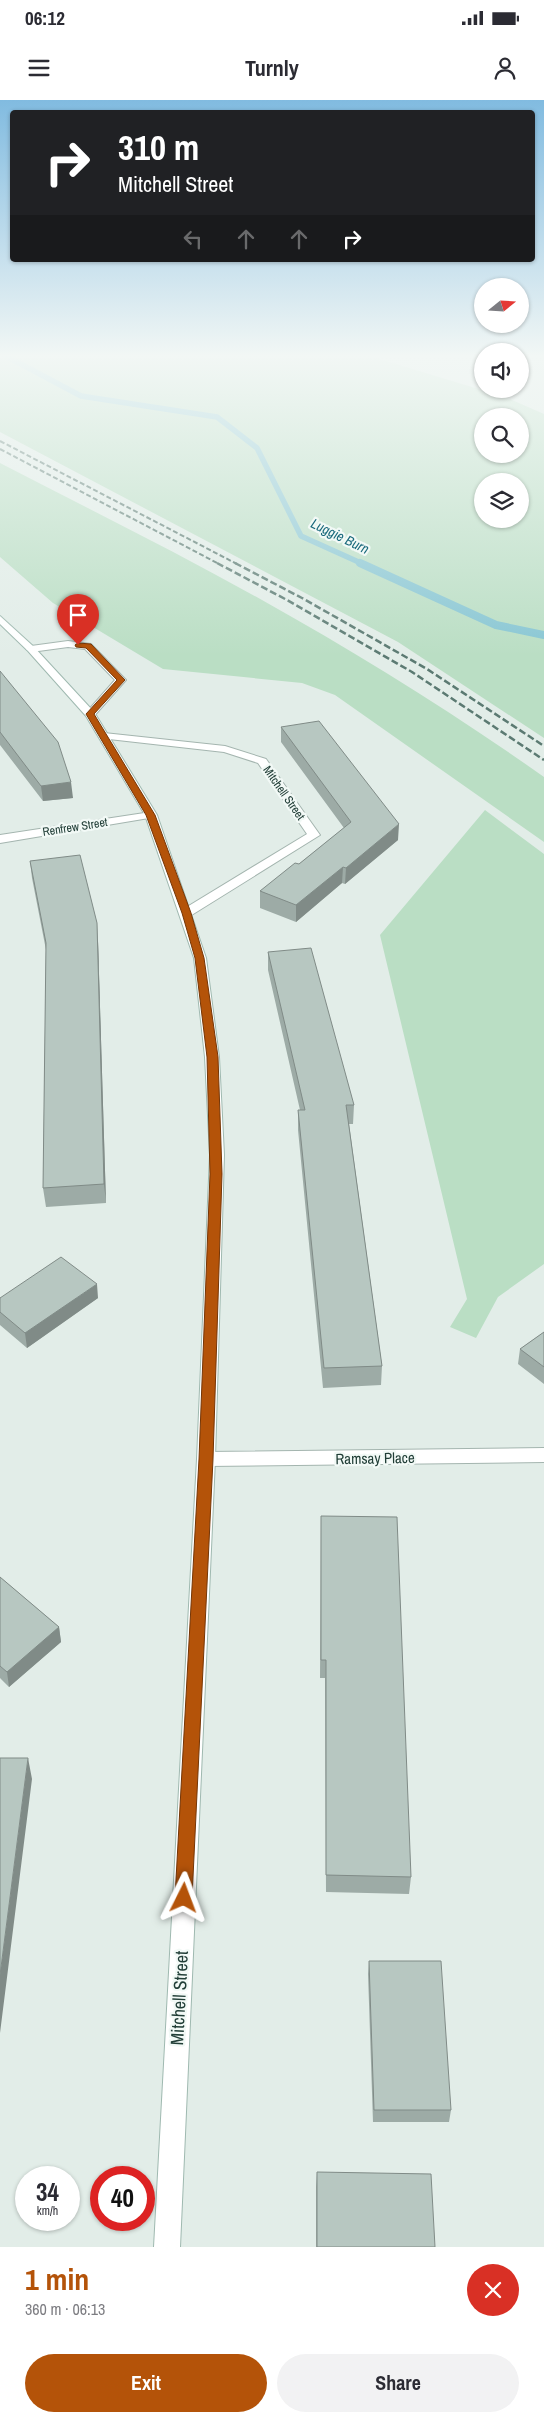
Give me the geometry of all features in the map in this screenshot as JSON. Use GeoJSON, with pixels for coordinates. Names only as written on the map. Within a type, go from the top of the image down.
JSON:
{"type":"FeatureCollection","features":[{"type":"Feature","properties":{"kind":"street","name":"Mitchell Street"},"geometry":{"type":"LineString","coordinates":[[0,619],[31,649],[90,714],[151,815],[200,958],[212,1057],[217,1155],[206,1459],[167,2247]]}},
{"type":"Feature","properties":{"kind":"street"},"geometry":{"type":"LineString","coordinates":[[31,649],[68,644],[88,646],[121,680],[90,714]]}},
{"type":"Feature","properties":{"kind":"street","name":"Mitchell Street"},"geometry":{"type":"LineString","coordinates":[[104,736],[225,749],[262,761],[314,835],[186,913]]}},
{"type":"Feature","properties":{"kind":"street","name":"Renfrew Street"},"geometry":{"type":"LineString","coordinates":[[0,840],[151,815]]}},
{"type":"Feature","properties":{"kind":"street","name":"Ramsay Place"},"geometry":{"type":"LineString","coordinates":[[206,1459],[544,1455]]}},
{"type":"Feature","properties":{"kind":"green space"},"geometry":{"type":"Polygon","coordinates":[[[44,455],[474,455],[474,463],[529,463],[529,455],[544,455],[544,738],[398,642],[44,455]]]}},
{"type":"Feature","properties":{"kind":"green space"},"geometry":{"type":"Polygon","coordinates":[[[0,463],[131,530],[298,620],[441,707],[510,753],[544,777],[544,842],[335,695],[302,683],[163,669],[53,603],[0,557],[0,463]]]}},
{"type":"Feature","properties":{"kind":"green space"},"geometry":{"type":"Polygon","coordinates":[[[485,810],[544,854],[544,1264],[498,1297],[476,1338],[450,1327],[467,1299],[380,935],[485,810]]]}},
{"type":"Feature","properties":{"kind":"building"},"geometry":{"type":"Polygon","coordinates":[[[0,671],[58,742],[71,782],[41,786],[0,732],[0,671]]]}},
{"type":"Feature","properties":{"kind":"building"},"geometry":{"type":"Polygon","coordinates":[[[319,721],[399,824],[346,868],[343,867],[296,905],[260,891],[295,863],[299,864],[351,822],[281,727],[319,721]]]}},
{"type":"Feature","properties":{"kind":"building"},"geometry":{"type":"Polygon","coordinates":[[[80,855],[97,923],[104,1184],[43,1188],[46,943],[30,861],[80,855]]]}},
{"type":"Feature","properties":{"kind":"building"},"geometry":{"type":"Polygon","coordinates":[[[311,948],[354,1105],[346,1105],[382,1366],[324,1368],[298,1110],[305,1110],[268,952],[311,948]]]}},
{"type":"Feature","properties":{"kind":"building"},"geometry":{"type":"Polygon","coordinates":[[[61,1257],[97,1284],[25,1333],[0,1312],[0,1298],[61,1257]]]}},
{"type":"Feature","properties":{"kind":"building"},"geometry":{"type":"Polygon","coordinates":[[[544,1332],[544,1367],[520,1349],[544,1332]]]}},
{"type":"Feature","properties":{"kind":"building"},"geometry":{"type":"Polygon","coordinates":[[[321,1516],[397,1517],[411,1877],[326,1875],[326,1660],[321,1660],[321,1516]]]}},
{"type":"Feature","properties":{"kind":"building"},"geometry":{"type":"Polygon","coordinates":[[[0,1577],[59,1627],[7,1672],[0,1666],[0,1577]]]}},
{"type":"Feature","properties":{"kind":"building"},"geometry":{"type":"Polygon","coordinates":[[[0,1758],[28,1758],[0,1975],[0,1758]]]}},
{"type":"Feature","properties":{"kind":"building"},"geometry":{"type":"Polygon","coordinates":[[[369,1961],[441,1961],[451,2110],[374,2110],[369,1961]]]}},
{"type":"Feature","properties":{"kind":"building"},"geometry":{"type":"Polygon","coordinates":[[[317,2172],[431,2174],[435,2247],[317,2247],[317,2172]]]}},
{"type":"Feature","properties":{"kind":"waterway","name":"Luggie Burn"},"geometry":{"type":"LineString","coordinates":[[261,455],[301,536],[363,564]]}},
{"type":"Feature","properties":{"kind":"waterway","name":"Luggie Burn"},"geometry":{"type":"LineString","coordinates":[[360,563],[496,625],[544,635]]}},
{"type":"Feature","properties":{"kind":"railway"},"geometry":{"type":"LineString","coordinates":[[12,455],[219,564]]}},
{"type":"Feature","properties":{"kind":"railway"},"geometry":{"type":"LineString","coordinates":[[27,455],[237,564]]}},
{"type":"Feature","properties":{"kind":"railway"},"geometry":{"type":"LineString","coordinates":[[217,563],[287,600],[412,672],[544,760]]}},
{"type":"Feature","properties":{"kind":"railway"},"geometry":{"type":"LineString","coordinates":[[235,563],[302,598],[427,669],[544,746]]}},
{"type":"Feature","properties":{"kind":"route"},"geometry":{"type":"LineString","coordinates":[[78,645],[88,646],[121,680],[90,714],[151,815],[186,913],[200,958],[212,1057],[217,1155],[206,1459],[184,1898]]}}]}
